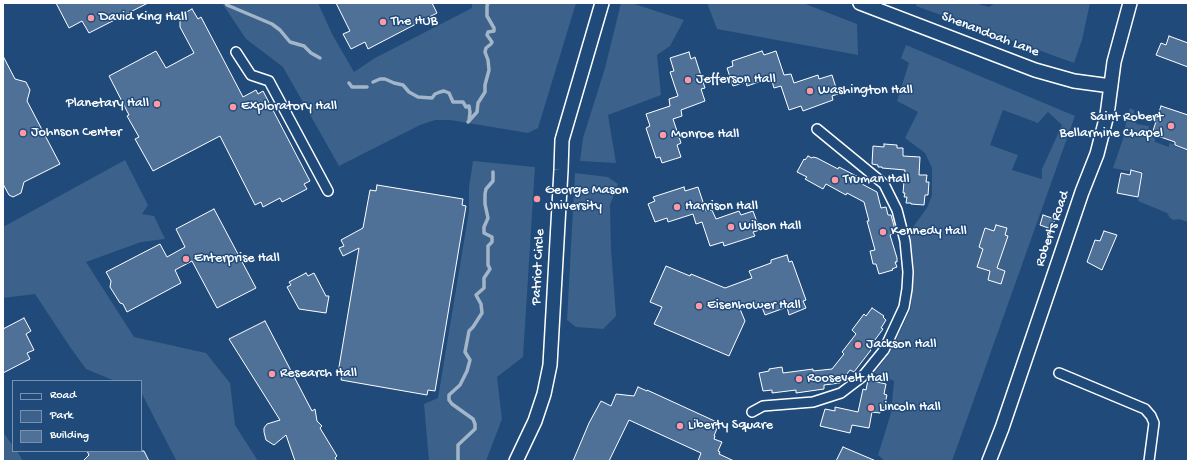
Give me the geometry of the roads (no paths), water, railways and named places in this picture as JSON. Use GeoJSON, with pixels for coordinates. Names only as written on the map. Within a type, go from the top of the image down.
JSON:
{"type":"FeatureCollection","features":[{"type":"Feature","properties":{"kind":"street","name":"Patriot Circle"},"geometry":{"type":"LineString","coordinates":[[516,461],[535,421],[544,394],[550,366],[562,140],[602,3]]}},
{"type":"Feature","properties":{"kind":"street","name":"Shenandoah Lane"},"geometry":{"type":"LineString","coordinates":[[860,3],[1035,70],[1069,80],[1111,86]]}},
{"type":"Feature","properties":{"kind":"street","name":"Roberts Road"},"geometry":{"type":"LineString","coordinates":[[988,461],[1002,428],[1082,192],[1097,154],[1107,115],[1114,62],[1130,3]]}},
{"type":"Feature","properties":{"kind":"street"},"geometry":{"type":"LineString","coordinates":[[236,52],[252,75],[269,81],[328,191]]}},
{"type":"Feature","properties":{"kind":"street"},"geometry":{"type":"LineString","coordinates":[[752,412],[763,406],[813,402],[841,393],[862,377],[884,350],[904,307],[908,272],[905,241],[897,210],[884,184],[817,129]]}},
{"type":"Feature","properties":{"kind":"street"},"geometry":{"type":"LineString","coordinates":[[1059,373],[1145,409],[1151,416],[1154,423],[1149,461]]}},
{"type":"Feature","properties":{"kind":"waterway"},"geometry":{"type":"LineString","coordinates":[[226,3],[227,5],[272,24],[280,30],[290,42],[304,46],[311,53],[320,58]]}},
{"type":"Feature","properties":{"kind":"waterway"},"geometry":{"type":"LineString","coordinates":[[468,122],[477,112],[478,103],[485,92],[485,85],[489,70],[485,52],[486,48],[492,42],[487,35],[488,32],[494,31],[494,28],[487,16],[488,3]]}},
{"type":"Feature","properties":{"kind":"waterway"},"geometry":{"type":"LineString","coordinates":[[373,82],[380,79],[385,79],[403,85],[409,92],[418,97],[432,98],[435,94],[440,92],[444,91],[449,93],[453,102],[463,102],[466,107],[469,106],[469,121]]}},
{"type":"Feature","properties":{"kind":"waterway"},"geometry":{"type":"LineString","coordinates":[[349,83],[352,87],[367,87]]}},
{"type":"Feature","properties":{"kind":"waterway"},"geometry":{"type":"LineString","coordinates":[[458,461],[458,445],[475,429],[475,424],[473,419],[452,404],[449,400],[449,395],[460,385],[467,371],[470,360],[465,352],[469,331],[482,313],[481,304],[476,295],[484,288],[484,278],[490,269],[488,265],[488,246],[492,242],[492,237],[484,233],[484,227],[488,218],[485,204],[485,194],[486,189],[493,181],[493,172]]}},
{"type":"Feature","properties":{"kind":"place","name":"David King Hall"},"geometry":{"type":"Point","coordinates":[91,18]}},
{"type":"Feature","properties":{"kind":"place","name":"The HUB"},"geometry":{"type":"Point","coordinates":[383,22]}},
{"type":"Feature","properties":{"kind":"place","name":"Jefferson Hall"},"geometry":{"type":"Point","coordinates":[688,80]}},
{"type":"Feature","properties":{"kind":"place","name":"Washington Hall"},"geometry":{"type":"Point","coordinates":[810,91]}},
{"type":"Feature","properties":{"kind":"place","name":"Planetary Hall"},"geometry":{"type":"Point","coordinates":[157,104]}},
{"type":"Feature","properties":{"kind":"place","name":"Exploratory Hall"},"geometry":{"type":"Point","coordinates":[233,107]}},
{"type":"Feature","properties":{"kind":"place","name":"Saint Robert Bellarmine Chapel"},"geometry":{"type":"Point","coordinates":[1171,126]}},
{"type":"Feature","properties":{"kind":"place","name":"Johnson Center"},"geometry":{"type":"Point","coordinates":[23,133]}},
{"type":"Feature","properties":{"kind":"place","name":"Monroe Hall"},"geometry":{"type":"Point","coordinates":[663,135]}},
{"type":"Feature","properties":{"kind":"place","name":"Truman Hall"},"geometry":{"type":"Point","coordinates":[835,180]}},
{"type":"Feature","properties":{"kind":"place","name":"George Mason University"},"geometry":{"type":"Point","coordinates":[537,199]}},
{"type":"Feature","properties":{"kind":"place","name":"Harrison Hall"},"geometry":{"type":"Point","coordinates":[677,207]}},
{"type":"Feature","properties":{"kind":"place","name":"Wilson Hall"},"geometry":{"type":"Point","coordinates":[731,227]}},
{"type":"Feature","properties":{"kind":"place","name":"Kennedy Hall"},"geometry":{"type":"Point","coordinates":[883,232]}},
{"type":"Feature","properties":{"kind":"place","name":"Enterprise Hall"},"geometry":{"type":"Point","coordinates":[186,259]}},
{"type":"Feature","properties":{"kind":"place","name":"Eisenhower Hall"},"geometry":{"type":"Point","coordinates":[699,306]}},
{"type":"Feature","properties":{"kind":"place","name":"Jackson Hall"},"geometry":{"type":"Point","coordinates":[858,345]}},
{"type":"Feature","properties":{"kind":"place","name":"Research Hall"},"geometry":{"type":"Point","coordinates":[272,374]}},
{"type":"Feature","properties":{"kind":"place","name":"Roosevelt Hall"},"geometry":{"type":"Point","coordinates":[799,379]}},
{"type":"Feature","properties":{"kind":"place","name":"Lincoln Hall"},"geometry":{"type":"Point","coordinates":[871,408]}},
{"type":"Feature","properties":{"kind":"place","name":"Liberty Square"},"geometry":{"type":"Point","coordinates":[680,426]}}]}
